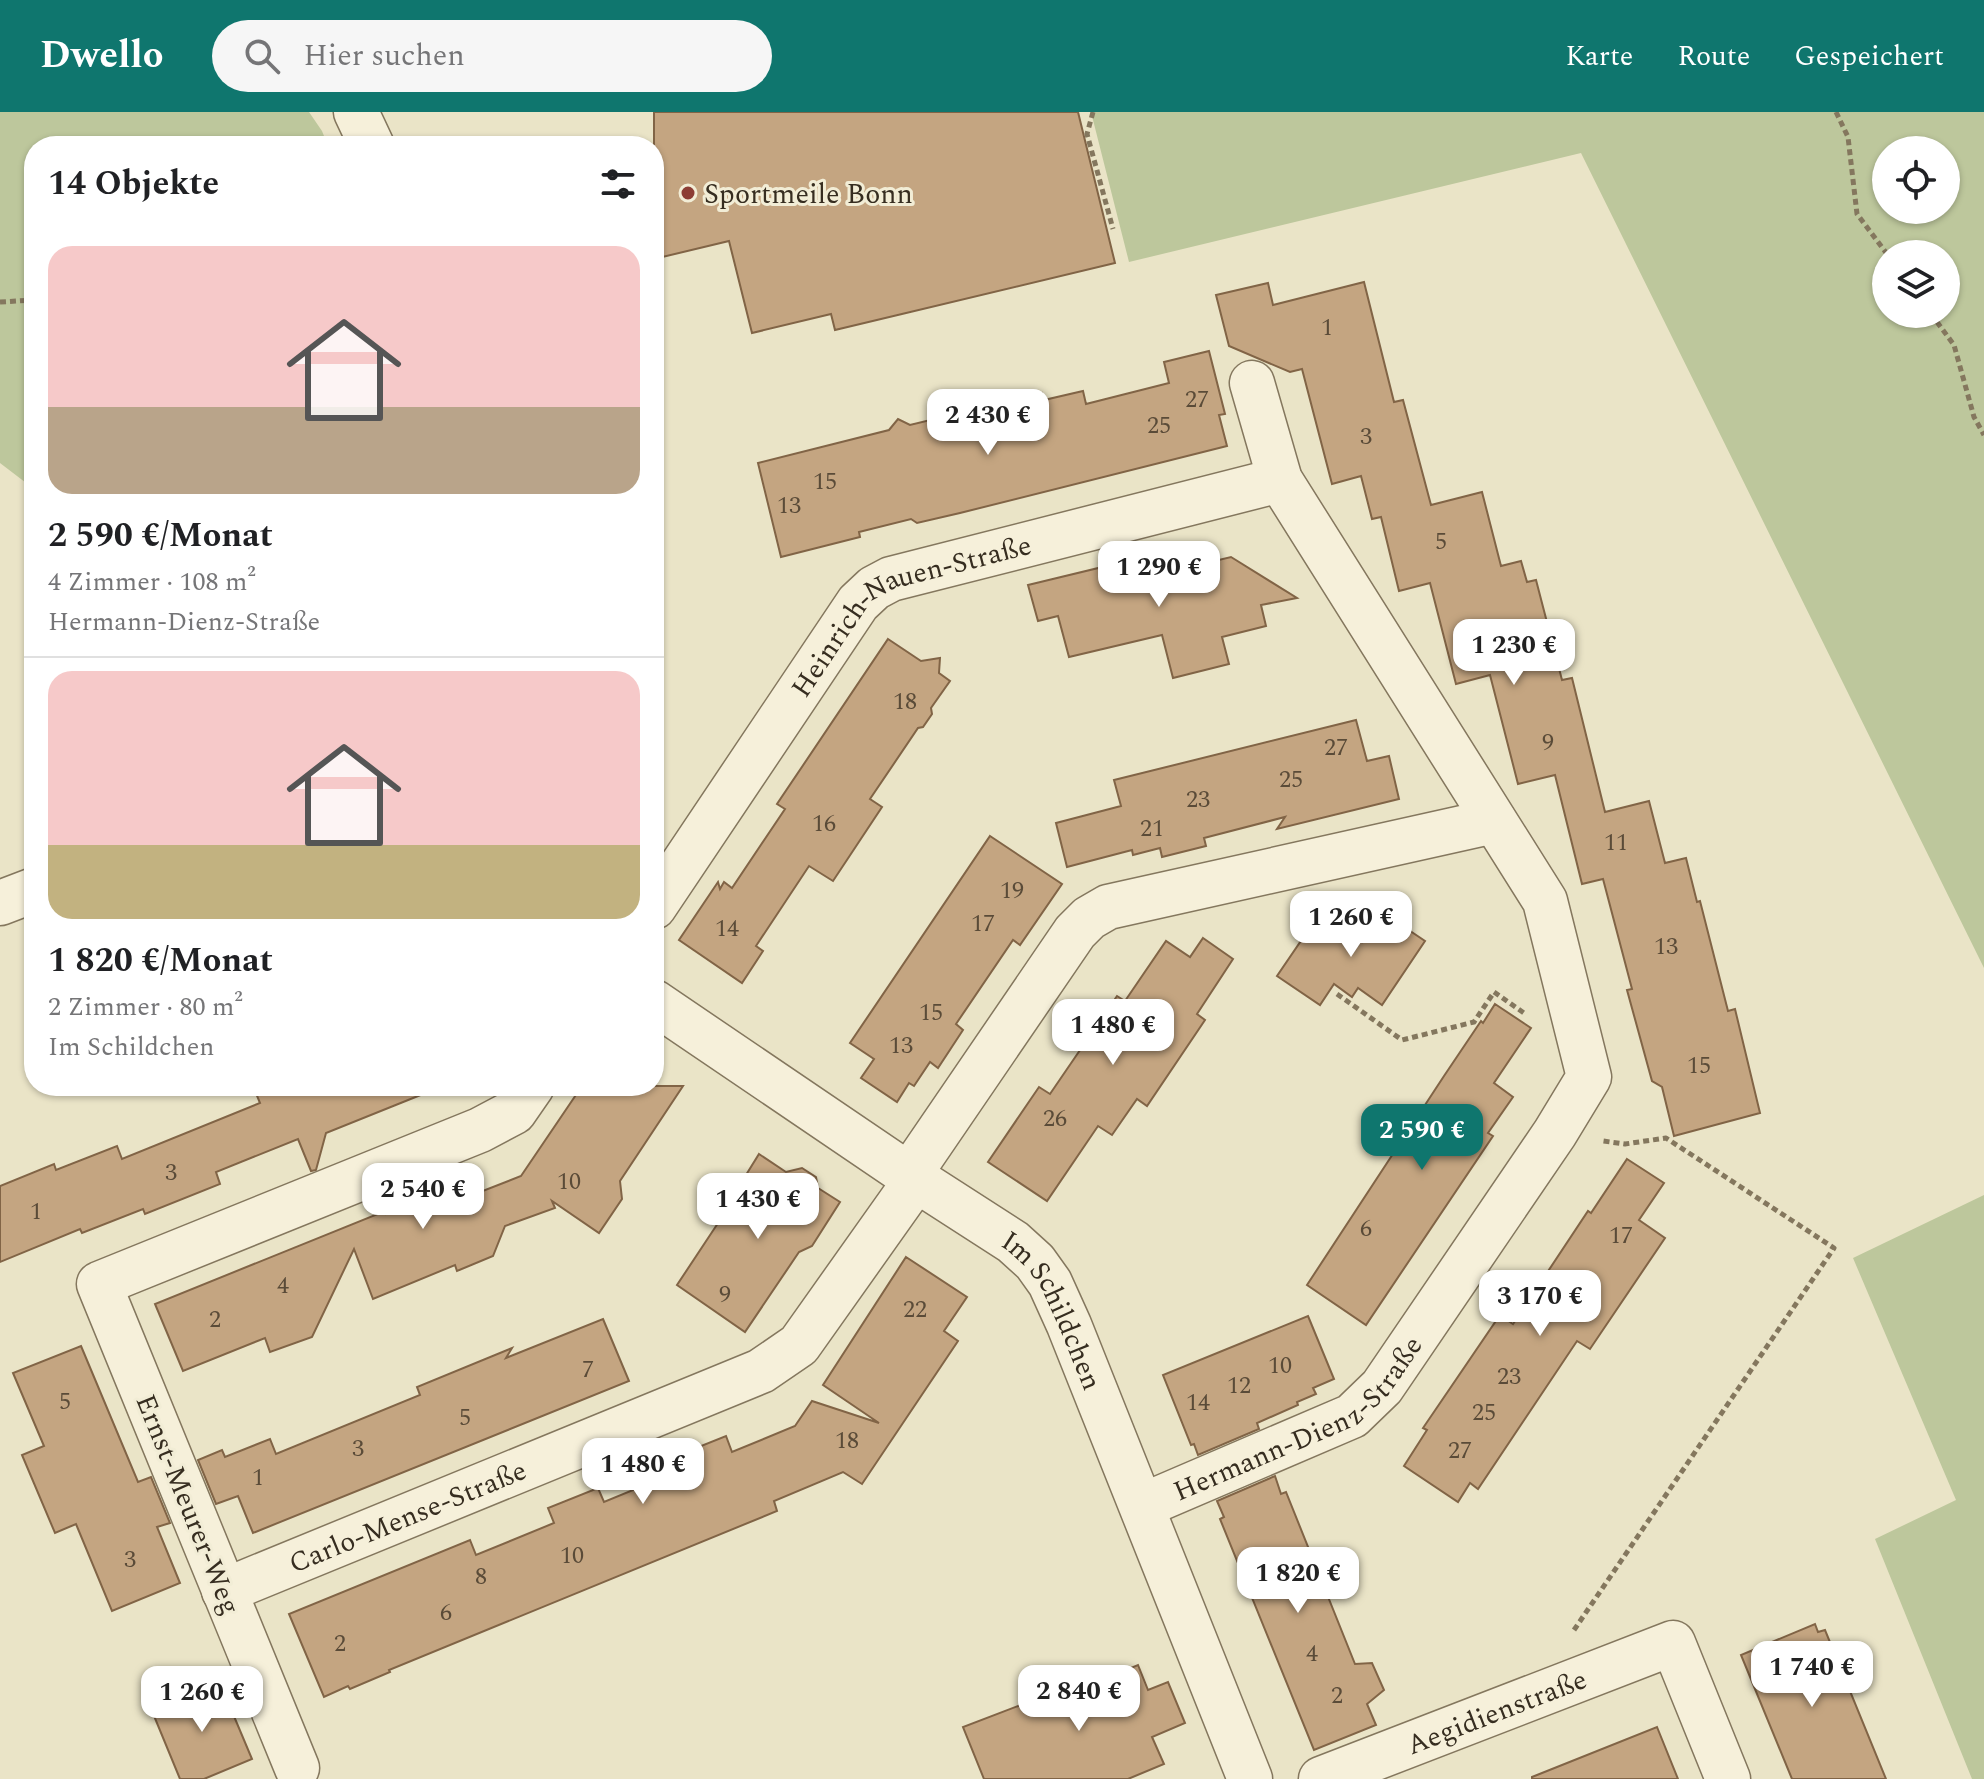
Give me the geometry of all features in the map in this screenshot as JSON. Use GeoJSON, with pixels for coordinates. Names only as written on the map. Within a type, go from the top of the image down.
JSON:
{"type":"FeatureCollection","features":[{"type":"Feature","properties":{"kind":"street"},"geometry":{"type":"LineString","coordinates":[[356,112],[367,136]]}},
{"type":"Feature","properties":{"kind":"street","name":"Hermann-Dienz-Straße"},"geometry":{"type":"LineString","coordinates":[[1142,1506],[1352,1416],[1382,1387],[1555,1133],[1589,1077],[1545,901],[1280,480],[1252,383]]}},
{"type":"Feature","properties":{"kind":"street","name":"Heinrich-Nauen-Straße"},"geometry":{"type":"LineString","coordinates":[[664,892],[858,603],[874,588],[891,579],[1280,480]]}},
{"type":"Feature","properties":{"kind":"street","name":"Carlo-Mense-Straße"},"geometry":{"type":"LineString","coordinates":[[224,1591],[761,1371],[799,1345],[1075,932],[1089,918],[1108,907],[1494,821]]}},
{"type":"Feature","properties":{"kind":"street"},"geometry":{"type":"LineString","coordinates":[[0,903],[24,894]]}},
{"type":"Feature","properties":{"kind":"street","name":"Im Schildchen"},"geometry":{"type":"LineString","coordinates":[[664,1009],[1013,1242],[1035,1262],[1050,1283],[1069,1325],[1250,1779]]}},
{"type":"Feature","properties":{"kind":"street","name":"Ernst-Meurer-Weg"},"geometry":{"type":"LineString","coordinates":[[297,1768],[99,1284],[480,1130],[514,1112],[525,1096]]}},
{"type":"Feature","properties":{"kind":"street","name":"Aegidienstraße"},"geometry":{"type":"LineString","coordinates":[[1321,1779],[1673,1643],[1728,1779]]}},
{"type":"Feature","properties":{"kind":"path"},"geometry":{"type":"LineString","coordinates":[[1093,112],[1087,134],[1113,229]]}},
{"type":"Feature","properties":{"kind":"path"},"geometry":{"type":"LineString","coordinates":[[1836,112],[1848,137],[1857,214],[1876,240]]}},
{"type":"Feature","properties":{"kind":"path"},"geometry":{"type":"LineString","coordinates":[[0,302],[24,301]]}},
{"type":"Feature","properties":{"kind":"path"},"geometry":{"type":"LineString","coordinates":[[1941,328],[1954,345],[1974,417],[1984,435]]}},
{"type":"Feature","properties":{"kind":"path"},"geometry":{"type":"LineString","coordinates":[[1337,994],[1402,1040],[1474,1022],[1494,992],[1583,1055]]}},
{"type":"Feature","properties":{"kind":"path"},"geometry":{"type":"LineString","coordinates":[[1555,1133],[1625,1144],[1666,1138],[1834,1248],[1569,1636]]}},
{"type":"Feature","properties":{"kind":"green space"},"geometry":{"type":"Polygon","coordinates":[[[0,112],[309,112],[324,136],[24,136],[24,481],[0,463],[0,112]]]}},
{"type":"Feature","properties":{"kind":"green space"},"geometry":{"type":"Polygon","coordinates":[[[1091,112],[1984,112],[1984,968],[1581,153],[1129,262],[1091,112]]]}},
{"type":"Feature","properties":{"kind":"green space"},"geometry":{"type":"Polygon","coordinates":[[[1984,1195],[1984,1779],[1972,1779],[1875,1539],[1956,1500],[1853,1258],[1984,1195]]]}},
{"type":"Feature","properties":{"kind":"building"},"geometry":{"type":"Polygon","coordinates":[[[654,112],[1078,112],[1115,263],[835,330],[831,314],[752,333],[729,241],[664,257],[664,136],[654,136],[654,112]]]}},
{"type":"Feature","properties":{"kind":"building"},"geometry":{"type":"Polygon","coordinates":[[[1364,282],[1394,402],[1403,400],[1431,505],[1482,492],[1501,566],[1521,561],[1527,582],[1536,580],[1562,680],[1572,678],[1605,812],[1649,801],[1665,863],[1686,858],[1728,1011],[1735,1009],[1760,1113],[1674,1136],[1662,1087],[1652,1081],[1627,990],[1632,989],[1603,879],[1582,884],[1555,775],[1518,784],[1490,675],[1456,684],[1430,583],[1399,591],[1381,517],[1372,519],[1361,476],[1332,484],[1302,369],[1290,372],[1229,346],[1216,295],[1268,283],[1273,305],[1364,282]]]}},
{"type":"Feature","properties":{"kind":"building"},"geometry":{"type":"Polygon","coordinates":[[[1209,351],[1225,414],[1219,415],[1227,446],[917,523],[911,519],[859,532],[860,537],[781,557],[758,463],[889,430],[898,419],[910,425],[1042,393],[1044,400],[1083,391],[1086,404],[1169,383],[1164,362],[1209,351]]]}},
{"type":"Feature","properties":{"kind":"building"},"geometry":{"type":"Polygon","coordinates":[[[1231,557],[1297,598],[1261,605],[1266,626],[1222,637],[1229,664],[1173,678],[1162,635],[1069,657],[1058,616],[1038,621],[1028,585],[1115,564],[1117,567],[1145,561],[1148,577],[1231,557]]]}},
{"type":"Feature","properties":{"kind":"building"},"geometry":{"type":"Polygon","coordinates":[[[888,639],[921,661],[940,658],[939,673],[950,681],[931,708],[932,714],[923,727],[918,728],[870,799],[882,807],[833,881],[809,866],[756,946],[763,951],[742,983],[679,940],[718,882],[720,889],[724,882],[732,888],[785,809],[777,804],[888,639]]]}},
{"type":"Feature","properties":{"kind":"building"},"geometry":{"type":"Polygon","coordinates":[[[1356,720],[1367,761],[1389,756],[1399,799],[1277,829],[1285,817],[1204,838],[1206,846],[1162,857],[1160,848],[1133,855],[1132,850],[1067,867],[1056,823],[1121,806],[1114,780],[1356,720]]]}},
{"type":"Feature","properties":{"kind":"building"},"geometry":{"type":"Polygon","coordinates":[[[990,836],[1062,884],[1020,945],[1013,940],[956,1024],[963,1030],[938,1068],[930,1062],[914,1086],[909,1083],[897,1102],[861,1078],[874,1059],[850,1043],[990,836]]]}},
{"type":"Feature","properties":{"kind":"building"},"geometry":{"type":"Polygon","coordinates":[[[1382,912],[1425,941],[1382,1005],[1358,988],[1352,997],[1334,984],[1320,1005],[1277,976],[1320,913],[1362,942],[1382,912]]]}},
{"type":"Feature","properties":{"kind":"building"},"geometry":{"type":"Polygon","coordinates":[[[1203,938],[1233,959],[1197,1014],[1205,1020],[1147,1106],[1137,1099],[1112,1135],[1098,1126],[1047,1201],[988,1162],[1039,1087],[1050,1094],[1117,996],[1125,1001],[1166,941],[1190,957],[1203,938]]]}},
{"type":"Feature","properties":{"kind":"building"},"geometry":{"type":"Polygon","coordinates":[[[1495,1004],[1531,1028],[1494,1083],[1513,1097],[1488,1133],[1493,1136],[1366,1325],[1307,1285],[1495,1004]]]}},
{"type":"Feature","properties":{"kind":"building"},"geometry":{"type":"Polygon","coordinates":[[[664,1086],[683,1086],[620,1181],[622,1199],[599,1233],[552,1201],[555,1208],[505,1226],[493,1256],[457,1271],[455,1265],[373,1299],[354,1249],[312,1337],[270,1352],[265,1338],[183,1371],[155,1304],[385,1211],[386,1214],[463,1179],[470,1196],[521,1176],[575,1096],[664,1096],[664,1086]]]}},
{"type":"Feature","properties":{"kind":"building"},"geometry":{"type":"Polygon","coordinates":[[[257,1096],[418,1096],[326,1133],[316,1170],[311,1171],[298,1139],[216,1172],[220,1184],[145,1214],[143,1209],[82,1233],[80,1229],[0,1262],[0,1186],[54,1164],[56,1170],[117,1146],[122,1159],[260,1103],[257,1096]]]}},
{"type":"Feature","properties":{"kind":"building"},"geometry":{"type":"Polygon","coordinates":[[[759,1154],[786,1172],[802,1168],[816,1177],[818,1188],[840,1202],[812,1246],[799,1252],[745,1332],[677,1285],[730,1205],[759,1154]]]}},
{"type":"Feature","properties":{"kind":"building"},"geometry":{"type":"Polygon","coordinates":[[[1627,1159],[1664,1183],[1639,1220],[1665,1238],[1590,1349],[1577,1341],[1478,1489],[1470,1483],[1458,1502],[1404,1466],[1427,1430],[1423,1428],[1500,1315],[1513,1324],[1588,1211],[1591,1213],[1627,1159]]]}},
{"type":"Feature","properties":{"kind":"building"},"geometry":{"type":"Polygon","coordinates":[[[906,1257],[967,1297],[944,1331],[958,1341],[862,1484],[843,1472],[774,1501],[777,1511],[389,1670],[350,1689],[348,1686],[324,1697],[289,1614],[470,1540],[476,1555],[554,1523],[548,1508],[598,1488],[604,1502],[682,1470],[676,1456],[726,1436],[732,1452],[795,1426],[812,1401],[879,1423],[823,1385],[906,1257]]]}},
{"type":"Feature","properties":{"kind":"building"},"geometry":{"type":"Polygon","coordinates":[[[1308,1316],[1334,1379],[1313,1388],[1316,1394],[1297,1402],[1298,1405],[1257,1423],[1259,1429],[1198,1455],[1194,1444],[1191,1445],[1163,1375],[1308,1316]]]}},
{"type":"Feature","properties":{"kind":"building"},"geometry":{"type":"Polygon","coordinates":[[[603,1319],[629,1381],[253,1533],[238,1496],[216,1504],[198,1460],[222,1450],[225,1457],[270,1439],[276,1454],[420,1395],[417,1387],[512,1348],[506,1358],[603,1319]]]}},
{"type":"Feature","properties":{"kind":"building"},"geometry":{"type":"Polygon","coordinates":[[[81,1346],[138,1482],[151,1477],[170,1523],[157,1527],[180,1583],[112,1611],[76,1524],[55,1533],[22,1455],[44,1446],[13,1373],[81,1346]]]}},
{"type":"Feature","properties":{"kind":"building"},"geometry":{"type":"Polygon","coordinates":[[[1275,1476],[1281,1494],[1286,1492],[1355,1664],[1372,1663],[1384,1690],[1367,1704],[1376,1725],[1314,1750],[1220,1519],[1224,1517],[1217,1501],[1275,1476]]]}},
{"type":"Feature","properties":{"kind":"building"},"geometry":{"type":"Polygon","coordinates":[[[1815,1624],[1818,1632],[1825,1630],[1886,1779],[1792,1779],[1741,1655],[1815,1624]]]}},
{"type":"Feature","properties":{"kind":"building"},"geometry":{"type":"Polygon","coordinates":[[[1138,1665],[1148,1690],[1168,1682],[1185,1723],[1152,1737],[1164,1764],[1128,1779],[984,1779],[963,1727],[1026,1703],[1029,1710],[1138,1665]]]}},
{"type":"Feature","properties":{"kind":"building"},"geometry":{"type":"Polygon","coordinates":[[[220,1683],[252,1759],[204,1779],[180,1779],[152,1711],[220,1683]]]}},
{"type":"Feature","properties":{"kind":"building"},"geometry":{"type":"Polygon","coordinates":[[[1657,1727],[1678,1779],[1532,1779],[1532,1777],[1657,1727]]]}},
{"type":"Feature","properties":{"kind":"place","name":"Sportmeile Bonn"},"geometry":{"type":"Point","coordinates":[688,193]}}]}
